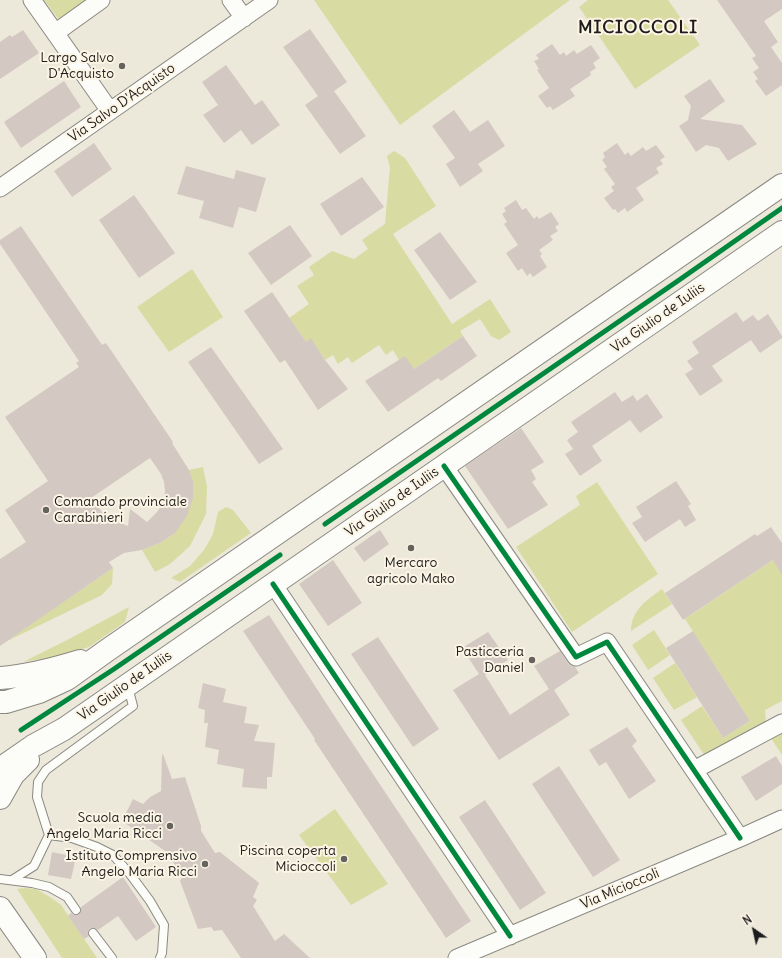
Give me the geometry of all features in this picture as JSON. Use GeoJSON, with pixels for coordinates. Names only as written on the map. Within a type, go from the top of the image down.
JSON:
{"type":"FeatureCollection","features":[{"type":"Feature","properties":{"kind":"main road"},"geometry":{"type":"LineString","coordinates":[[0,702],[6,702],[39,692],[67,679],[782,185]]}},
{"type":"Feature","properties":{"kind":"main road","name":"Via Giulio de Iuliis"},"geometry":{"type":"LineString","coordinates":[[0,769],[33,746],[64,729],[782,232]]}},
{"type":"Feature","properties":{"kind":"main road"},"geometry":{"type":"LineString","coordinates":[[0,678],[31,674],[60,667],[109,649]]}},
{"type":"Feature","properties":{"kind":"main road"},"geometry":{"type":"LineString","coordinates":[[0,798],[13,775],[37,751],[64,729]]}},
{"type":"Feature","properties":{"kind":"main road"},"geometry":{"type":"LineString","coordinates":[[0,908],[35,958]]}},
{"type":"Feature","properties":{"kind":"street"},"geometry":{"type":"LineString","coordinates":[[32,0],[110,111]]}},
{"type":"Feature","properties":{"kind":"street"},"geometry":{"type":"LineString","coordinates":[[55,33],[101,0]]}},
{"type":"Feature","properties":{"kind":"street"},"geometry":{"type":"LineString","coordinates":[[231,0],[244,18]]}},
{"type":"Feature","properties":{"kind":"street","name":"Via Salvo D'Acquisto"},"geometry":{"type":"LineString","coordinates":[[0,188],[269,0]]}},
{"type":"Feature","properties":{"kind":"street"},"geometry":{"type":"LineString","coordinates":[[444,466],[576,657],[608,642],[740,838]]}},
{"type":"Feature","properties":{"kind":"street"},"geometry":{"type":"LineString","coordinates":[[273,584],[510,936]]}},
{"type":"Feature","properties":{"kind":"street"},"geometry":{"type":"LineString","coordinates":[[694,770],[782,723]]}},
{"type":"Feature","properties":{"kind":"street","name":"Via Micioccoli"},"geometry":{"type":"LineString","coordinates":[[457,958],[782,819]]}},
{"type":"Feature","properties":{"kind":"lane"},"geometry":{"type":"LineString","coordinates":[[12,880],[34,866],[49,835],[37,796],[38,782],[46,770],[133,706],[128,685]]}},
{"type":"Feature","properties":{"kind":"lane"},"geometry":{"type":"LineString","coordinates":[[49,835],[72,838],[97,847],[113,855],[130,874],[150,901],[164,925],[162,952],[160,958]]}},
{"type":"Feature","properties":{"kind":"lane"},"geometry":{"type":"LineString","coordinates":[[0,879],[32,883],[49,887],[67,897],[76,910]]}},
{"type":"Feature","properties":{"kind":"lane"},"geometry":{"type":"LineString","coordinates":[[93,933],[112,958]]}},
{"type":"Feature","properties":{"kind":"green space"},"geometry":{"type":"Polygon","coordinates":[[[44,0],[91,0],[60,21],[44,0]]]}},
{"type":"Feature","properties":{"kind":"green space"},"geometry":{"type":"Polygon","coordinates":[[[314,0],[570,0],[400,125],[314,0]]]}},
{"type":"Feature","properties":{"kind":"green space"},"geometry":{"type":"Polygon","coordinates":[[[588,0],[668,0],[700,45],[635,89],[579,7],[588,0]]]}},
{"type":"Feature","properties":{"kind":"green space"},"geometry":{"type":"Polygon","coordinates":[[[394,151],[405,158],[436,206],[393,234],[452,324],[490,299],[511,332],[499,340],[491,336],[480,319],[460,331],[463,336],[414,369],[399,360],[393,350],[386,355],[379,345],[352,363],[348,357],[338,364],[333,355],[325,360],[311,339],[306,342],[289,318],[309,304],[297,286],[314,275],[309,267],[332,251],[354,259],[368,249],[362,240],[385,224],[390,167],[387,156],[394,151]]]}},
{"type":"Feature","properties":{"kind":"green space"},"geometry":{"type":"Polygon","coordinates":[[[192,269],[223,317],[169,352],[137,307],[192,269]]]}},
{"type":"Feature","properties":{"kind":"green space"},"geometry":{"type":"Polygon","coordinates":[[[203,467],[207,487],[206,514],[190,546],[170,564],[155,572],[142,550],[160,543],[175,533],[189,470],[203,467]]]}},
{"type":"Feature","properties":{"kind":"green space"},"geometry":{"type":"Polygon","coordinates":[[[597,482],[658,574],[572,632],[516,547],[580,505],[576,496],[597,482]]]}},
{"type":"Feature","properties":{"kind":"green space"},"geometry":{"type":"Polygon","coordinates":[[[226,507],[233,510],[251,533],[180,582],[171,578],[190,566],[204,550],[213,534],[218,512],[226,507]]]}},
{"type":"Feature","properties":{"kind":"green space"},"geometry":{"type":"Polygon","coordinates":[[[782,554],[782,701],[765,710],[766,725],[705,756],[681,720],[702,706],[723,738],[750,721],[685,619],[782,554]]]}},
{"type":"Feature","properties":{"kind":"green space"},"geometry":{"type":"Polygon","coordinates":[[[113,568],[112,584],[102,595],[5,642],[113,568]]]}},
{"type":"Feature","properties":{"kind":"green space"},"geometry":{"type":"Polygon","coordinates":[[[662,589],[672,604],[631,631],[637,611],[662,589]]]}},
{"type":"Feature","properties":{"kind":"green space"},"geometry":{"type":"Polygon","coordinates":[[[129,607],[125,622],[89,647],[60,656],[23,662],[71,638],[129,607]]]}},
{"type":"Feature","properties":{"kind":"green space"},"geometry":{"type":"Polygon","coordinates":[[[654,630],[670,655],[648,670],[632,645],[654,630]]]}},
{"type":"Feature","properties":{"kind":"green space"},"geometry":{"type":"Polygon","coordinates":[[[675,663],[697,697],[674,710],[653,678],[675,663]]]}},
{"type":"Feature","properties":{"kind":"green space"},"geometry":{"type":"Polygon","coordinates":[[[782,729],[782,755],[769,735],[782,729]]]}},
{"type":"Feature","properties":{"kind":"green space","name":"Piscina coperta Micioccoli"},"geometry":{"type":"Polygon","coordinates":[[[335,809],[388,884],[351,905],[299,835],[335,809]]]}},
{"type":"Feature","properties":{"kind":"green space"},"geometry":{"type":"Polygon","coordinates":[[[17,889],[36,889],[61,905],[97,958],[62,958],[17,889]]]}},
{"type":"Feature","properties":{"kind":"building"},"geometry":{"type":"Polygon","coordinates":[[[717,0],[782,0],[782,9],[764,21],[778,42],[771,47],[782,63],[782,85],[766,96],[755,81],[758,79],[753,72],[759,68],[752,58],[756,56],[717,0]]]}},
{"type":"Feature","properties":{"kind":"building"},"geometry":{"type":"Polygon","coordinates":[[[310,29],[347,82],[334,91],[366,136],[340,154],[305,105],[318,96],[283,47],[310,29]]]}},
{"type":"Feature","properties":{"kind":"building"},"geometry":{"type":"Polygon","coordinates":[[[23,30],[39,53],[0,79],[0,42],[10,35],[12,37],[23,30]]]}},
{"type":"Feature","properties":{"kind":"building"},"geometry":{"type":"Polygon","coordinates":[[[552,44],[560,55],[564,52],[566,56],[574,50],[577,54],[591,45],[600,58],[593,63],[596,68],[590,72],[591,75],[570,89],[575,96],[553,110],[550,106],[547,108],[538,96],[549,88],[537,70],[539,69],[534,61],[539,59],[536,55],[552,44]]]}},
{"type":"Feature","properties":{"kind":"building"},"geometry":{"type":"Polygon","coordinates":[[[226,65],[255,105],[262,100],[280,125],[252,145],[241,130],[224,143],[203,115],[218,105],[202,82],[226,65]]]}},
{"type":"Feature","properties":{"kind":"building"},"geometry":{"type":"Polygon","coordinates":[[[710,79],[725,101],[700,119],[742,125],[757,144],[728,161],[719,148],[706,145],[696,152],[679,126],[688,120],[691,106],[684,96],[710,79]]]}},
{"type":"Feature","properties":{"kind":"building"},"geometry":{"type":"Polygon","coordinates":[[[64,81],[81,107],[21,148],[4,122],[64,81]]]}},
{"type":"Feature","properties":{"kind":"building"},"geometry":{"type":"Polygon","coordinates":[[[454,110],[470,132],[488,120],[505,146],[478,164],[483,171],[460,187],[446,164],[455,158],[432,126],[454,110]]]}},
{"type":"Feature","properties":{"kind":"building"},"geometry":{"type":"Polygon","coordinates":[[[94,143],[112,169],[72,197],[54,171],[94,143]]]}},
{"type":"Feature","properties":{"kind":"building"},"geometry":{"type":"Polygon","coordinates":[[[617,143],[625,155],[628,152],[631,156],[643,147],[646,151],[656,145],[665,157],[660,160],[663,164],[656,168],[659,173],[636,188],[644,200],[627,212],[625,208],[618,213],[615,209],[613,210],[604,198],[614,191],[611,187],[615,184],[604,169],[607,167],[602,160],[605,157],[603,153],[617,143]]]}},
{"type":"Feature","properties":{"kind":"building"},"geometry":{"type":"Polygon","coordinates":[[[186,166],[234,179],[236,170],[266,178],[256,212],[239,207],[233,228],[199,218],[204,201],[177,194],[186,166]]]}},
{"type":"Feature","properties":{"kind":"building"},"geometry":{"type":"Polygon","coordinates":[[[362,177],[384,207],[341,236],[320,204],[362,177]]]}},
{"type":"Feature","properties":{"kind":"building"},"geometry":{"type":"Polygon","coordinates":[[[134,195],[175,253],[139,278],[99,220],[134,195]]]}},
{"type":"Feature","properties":{"kind":"building"},"geometry":{"type":"Polygon","coordinates":[[[516,200],[522,210],[526,208],[534,219],[537,216],[539,219],[551,212],[559,224],[555,227],[558,231],[550,236],[553,240],[539,250],[542,254],[540,256],[547,267],[533,277],[530,273],[527,276],[522,268],[518,271],[506,253],[518,245],[504,224],[507,222],[502,214],[506,211],[504,208],[516,200]]]}},
{"type":"Feature","properties":{"kind":"building"},"geometry":{"type":"Polygon","coordinates":[[[290,225],[312,256],[271,285],[248,253],[290,225]]]}},
{"type":"Feature","properties":{"kind":"building"},"geometry":{"type":"Polygon","coordinates":[[[21,226],[102,345],[106,343],[173,442],[172,443],[189,470],[193,482],[193,498],[187,516],[175,533],[160,543],[142,550],[124,553],[109,562],[113,568],[0,646],[0,559],[26,542],[5,510],[48,481],[5,417],[79,367],[76,363],[79,361],[0,244],[0,240],[21,226]],[[150,458],[91,498],[102,512],[110,519],[128,526],[130,509],[147,522],[164,502],[165,491],[161,474],[150,458]]]}},
{"type":"Feature","properties":{"kind":"building"},"geometry":{"type":"Polygon","coordinates":[[[440,232],[477,282],[450,300],[414,250],[440,232]]]}},
{"type":"Feature","properties":{"kind":"building"},"geometry":{"type":"Polygon","coordinates":[[[272,292],[306,342],[311,338],[325,360],[348,389],[318,410],[285,360],[280,363],[244,311],[272,292]]]}},
{"type":"Feature","properties":{"kind":"building"},"geometry":{"type":"Polygon","coordinates":[[[736,312],[743,322],[753,315],[758,321],[768,314],[782,338],[760,353],[751,340],[712,366],[723,381],[700,396],[685,374],[693,369],[687,361],[699,353],[692,342],[736,312]]]}},
{"type":"Feature","properties":{"kind":"building"},"geometry":{"type":"Polygon","coordinates":[[[463,336],[477,356],[441,381],[438,378],[388,412],[365,381],[405,356],[414,369],[463,336]]]}},
{"type":"Feature","properties":{"kind":"building"},"geometry":{"type":"Polygon","coordinates":[[[211,347],[283,449],[259,464],[188,362],[211,347]]]}},
{"type":"Feature","properties":{"kind":"building"},"geometry":{"type":"Polygon","coordinates":[[[615,392],[622,402],[633,395],[637,401],[647,394],[663,417],[640,433],[630,420],[592,446],[602,461],[580,476],[565,454],[573,449],[567,440],[578,432],[571,422],[615,392]]]}},
{"type":"Feature","properties":{"kind":"building"},"geometry":{"type":"Polygon","coordinates":[[[521,428],[544,462],[531,470],[536,479],[532,482],[548,505],[508,529],[465,466],[521,428]]]}},
{"type":"Feature","properties":{"kind":"building"},"geometry":{"type":"Polygon","coordinates":[[[676,481],[691,504],[688,506],[696,520],[685,527],[680,519],[645,542],[632,523],[642,517],[636,507],[676,481]]]}},
{"type":"Feature","properties":{"kind":"building"},"geometry":{"type":"Polygon","coordinates":[[[771,527],[782,543],[782,575],[773,560],[683,620],[665,593],[755,534],[757,536],[771,527]]]}},
{"type":"Feature","properties":{"kind":"building"},"geometry":{"type":"Polygon","coordinates":[[[380,530],[389,544],[364,562],[354,548],[380,530]]]}},
{"type":"Feature","properties":{"kind":"building"},"geometry":{"type":"Polygon","coordinates":[[[333,560],[362,603],[328,626],[299,584],[333,560]]]}},
{"type":"Feature","properties":{"kind":"building"},"geometry":{"type":"Polygon","coordinates":[[[269,615],[471,921],[446,938],[243,631],[269,615]]]}},
{"type":"Feature","properties":{"kind":"building"},"geometry":{"type":"Polygon","coordinates":[[[693,631],[750,721],[723,738],[666,648],[693,631]]]}},
{"type":"Feature","properties":{"kind":"building"},"geometry":{"type":"Polygon","coordinates":[[[488,632],[508,660],[485,675],[510,715],[549,689],[534,666],[560,651],[568,663],[575,667],[579,673],[554,690],[570,715],[499,760],[453,690],[479,674],[462,648],[488,632]]]}},
{"type":"Feature","properties":{"kind":"building"},"geometry":{"type":"Polygon","coordinates":[[[378,637],[439,729],[413,747],[351,654],[378,637]]]}},
{"type":"Feature","properties":{"kind":"building"},"geometry":{"type":"Polygon","coordinates":[[[203,683],[226,689],[223,702],[247,707],[244,723],[259,725],[254,741],[275,743],[272,777],[267,777],[267,789],[242,787],[244,769],[217,764],[219,750],[205,747],[208,723],[204,723],[205,710],[198,708],[203,683]]]}},
{"type":"Feature","properties":{"kind":"building"},"geometry":{"type":"Polygon","coordinates":[[[627,727],[637,741],[632,746],[656,781],[629,799],[606,762],[599,766],[589,750],[627,727]]]}},
{"type":"Feature","properties":{"kind":"building","name":"Istituto Comprensivo Angelo Maria Ricci"},"geometry":{"type":"Polygon","coordinates":[[[163,754],[172,779],[185,777],[201,826],[201,831],[215,853],[220,852],[259,883],[253,897],[257,900],[253,906],[275,941],[284,934],[310,958],[241,958],[222,930],[214,931],[211,927],[198,929],[180,881],[183,876],[165,851],[122,821],[133,799],[143,804],[150,797],[161,791],[163,754]]]}},
{"type":"Feature","properties":{"kind":"building"},"geometry":{"type":"Polygon","coordinates":[[[776,756],[782,766],[782,784],[756,801],[741,777],[776,756]]]}},
{"type":"Feature","properties":{"kind":"building"},"geometry":{"type":"Polygon","coordinates":[[[559,766],[620,860],[593,877],[532,784],[559,766]]]}},
{"type":"Feature","properties":{"kind":"building"},"geometry":{"type":"Polygon","coordinates":[[[485,800],[546,893],[520,910],[459,817],[485,800]]]}},
{"type":"Feature","properties":{"kind":"building"},"geometry":{"type":"Polygon","coordinates":[[[52,852],[76,857],[71,879],[48,875],[52,852]]]}},
{"type":"Feature","properties":{"kind":"building"},"geometry":{"type":"Polygon","coordinates":[[[123,877],[156,927],[136,941],[118,916],[98,930],[95,928],[90,928],[88,931],[89,936],[84,939],[68,916],[71,913],[76,915],[79,914],[81,907],[123,877]]]}},
{"type":"Feature","properties":{"kind":"cycle path"},"geometry":{"type":"LineString","coordinates":[[325,524],[782,208]]}},
{"type":"Feature","properties":{"kind":"cycle path"},"geometry":{"type":"LineString","coordinates":[[444,466],[576,657],[607,642],[740,838]]}},
{"type":"Feature","properties":{"kind":"cycle path"},"geometry":{"type":"LineString","coordinates":[[21,730],[114,669],[280,555]]}},
{"type":"Feature","properties":{"kind":"cycle path"},"geometry":{"type":"LineString","coordinates":[[273,584],[510,936]]}},
{"type":"Feature","properties":{"kind":"place","name":"Largo Salvo D'Acquisto"},"geometry":{"type":"Point","coordinates":[122,66]}},
{"type":"Feature","properties":{"kind":"place","name":"Comando provinciale Carabinieri"},"geometry":{"type":"Point","coordinates":[46,510]}},
{"type":"Feature","properties":{"kind":"place","name":"Mercaro agricolo Mako"},"geometry":{"type":"Point","coordinates":[411,548]}},
{"type":"Feature","properties":{"kind":"place","name":"Pasticceria Daniel"},"geometry":{"type":"Point","coordinates":[532,660]}},
{"type":"Feature","properties":{"kind":"place","name":"Scuola media Angelo Maria Ricci"},"geometry":{"type":"Point","coordinates":[170,826]}},
{"type":"Feature","properties":{"kind":"place","name":"Piscina coperta Micioccoli"},"geometry":{"type":"Point","coordinates":[344,859]}},
{"type":"Feature","properties":{"kind":"place","name":"Istituto Comprensivo Angelo Maria Ricci"},"geometry":{"type":"Point","coordinates":[205,864]}},
{"type":"Feature","properties":{"kind":"district","name":"MICIOCCOLI"},"geometry":{"type":"Point","coordinates":[638,28]}}]}
